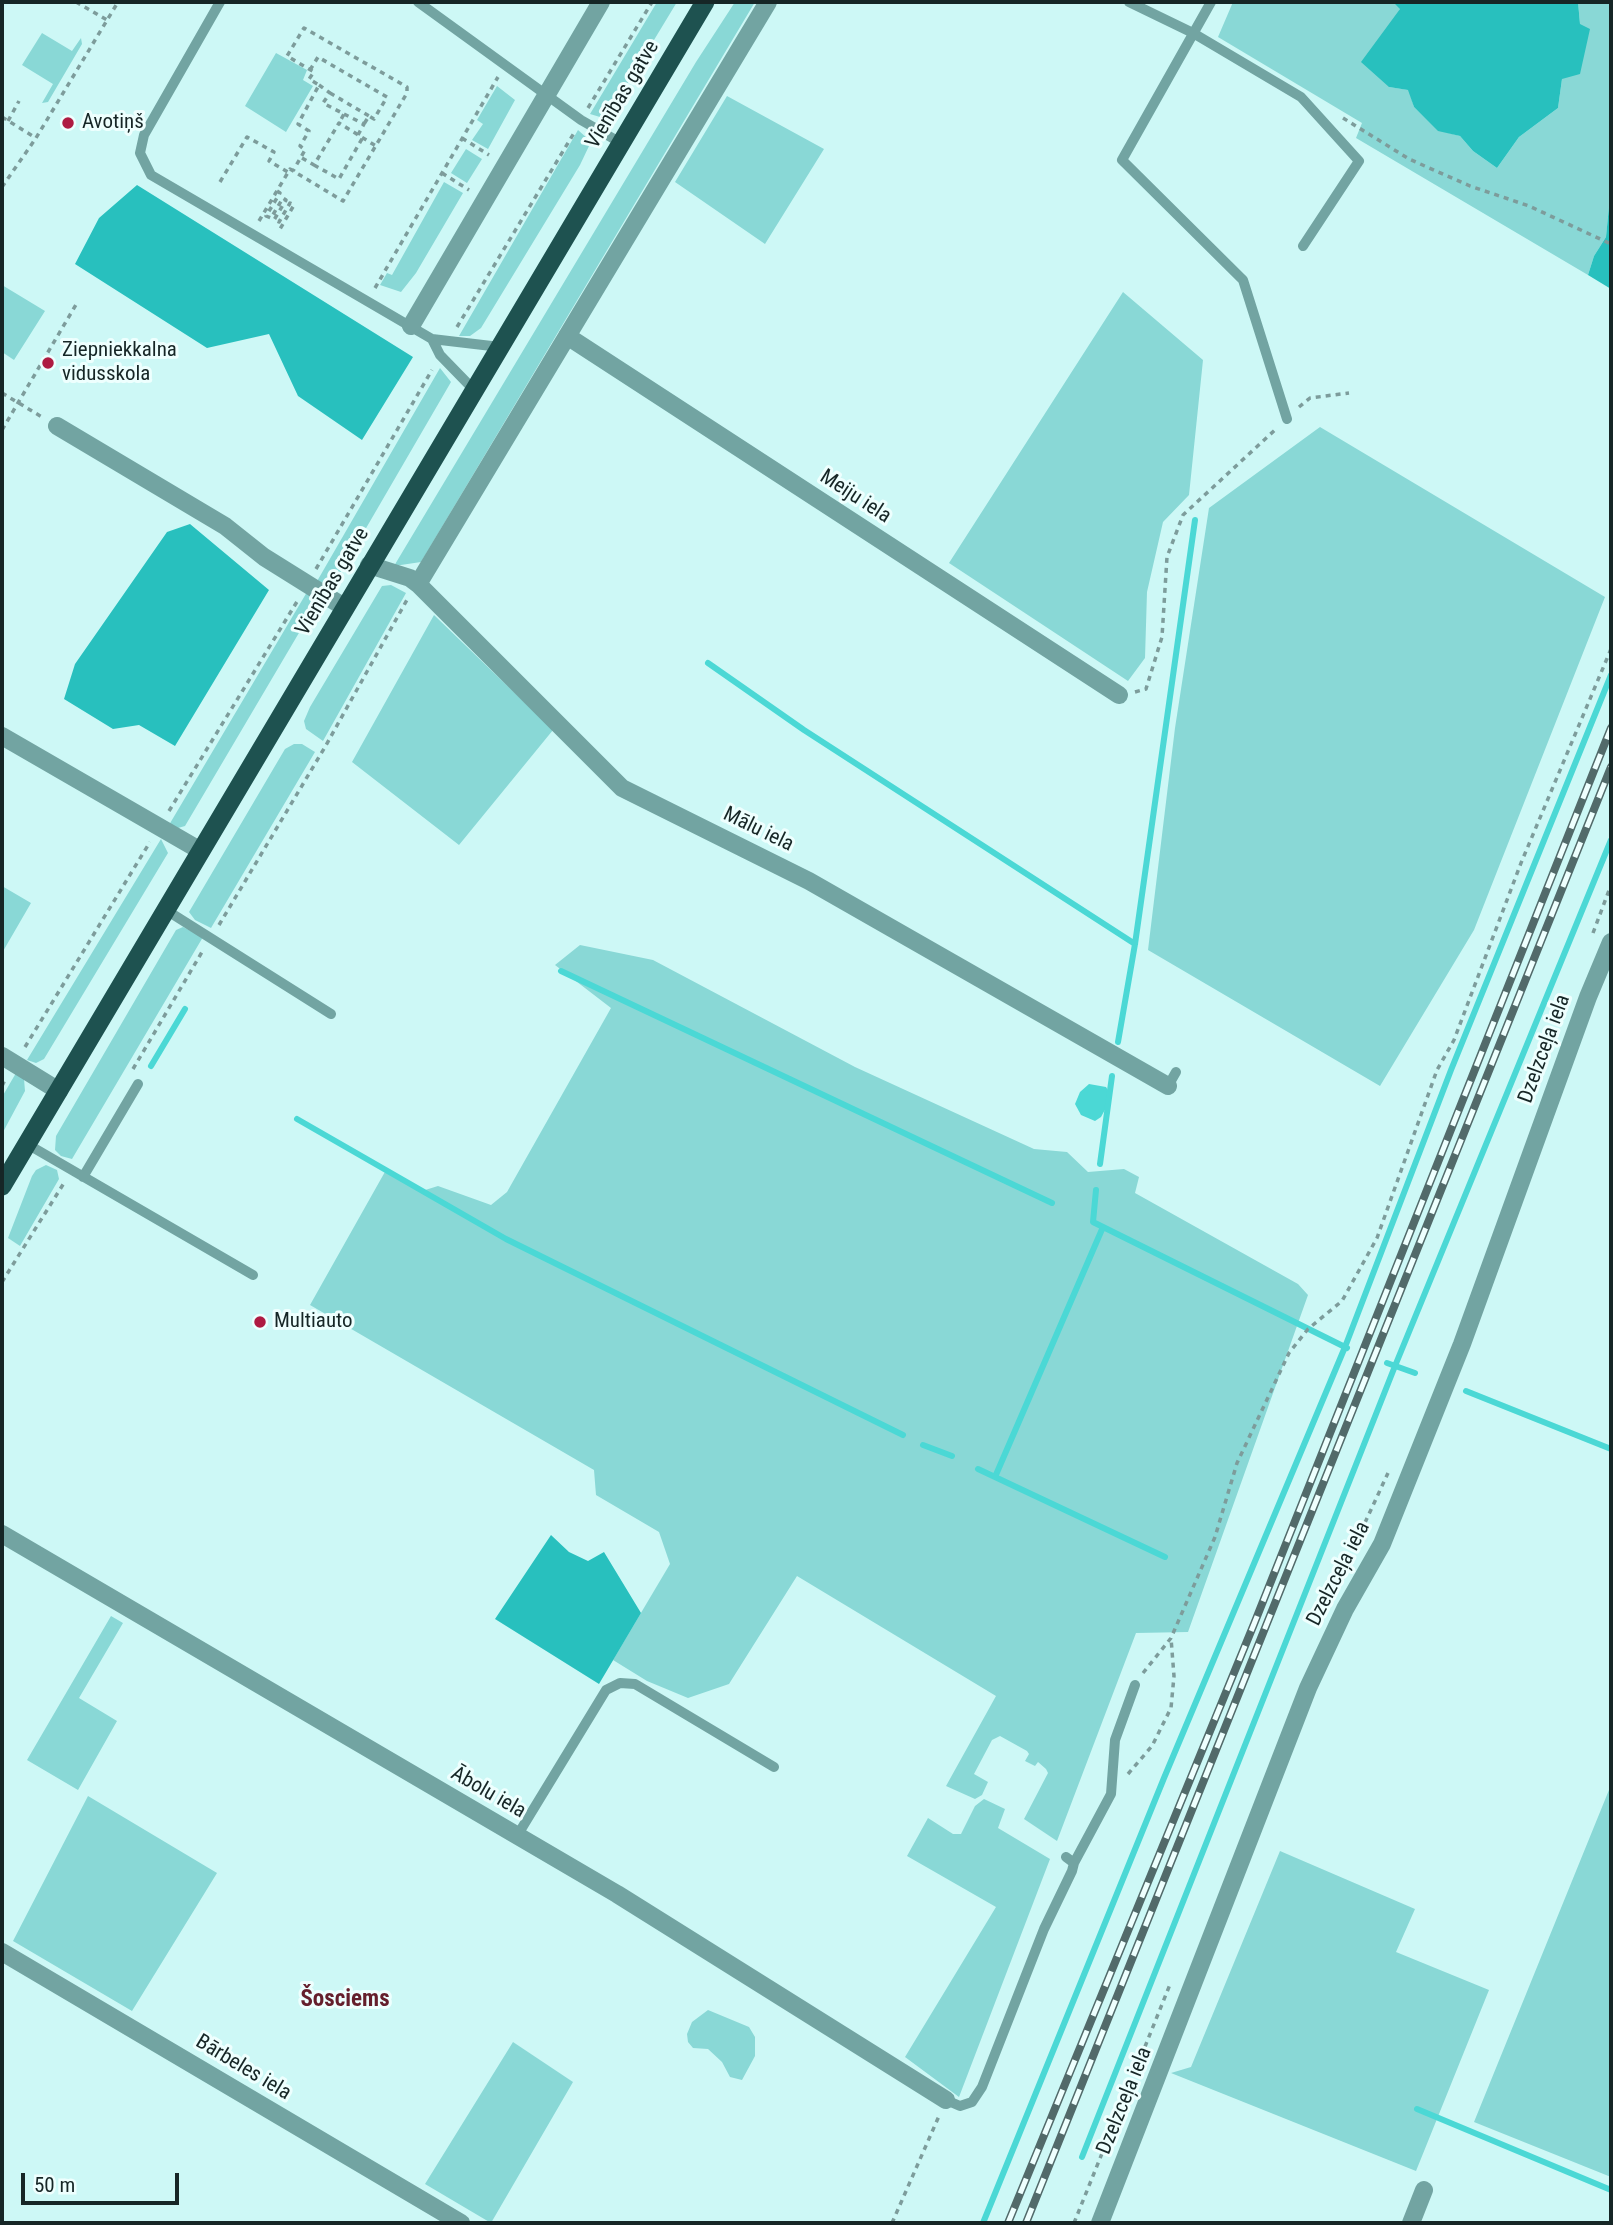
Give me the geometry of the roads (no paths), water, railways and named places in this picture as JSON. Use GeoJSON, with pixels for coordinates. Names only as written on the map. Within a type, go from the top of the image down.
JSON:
{"type":"FeatureCollection","features":[{"type":"Feature","properties":{"kind":"highway","name":"Vienības gatve"},"geometry":{"type":"LineString","coordinates":[[2,1186],[705,2]]}},
{"type":"Feature","properties":{"kind":"street"},"geometry":{"type":"LineString","coordinates":[[411,326],[545,93],[601,2]]}},
{"type":"Feature","properties":{"kind":"street"},"geometry":{"type":"LineString","coordinates":[[418,584],[768,2]]}},
{"type":"Feature","properties":{"kind":"street","name":"Meiju iela"},"geometry":{"type":"LineString","coordinates":[[567,336],[1119,695]]}},
{"type":"Feature","properties":{"kind":"street"},"geometry":{"type":"LineString","coordinates":[[57,426],[225,526],[264,557],[344,607]]}},
{"type":"Feature","properties":{"kind":"street","name":"Mālu iela"},"geometry":{"type":"LineString","coordinates":[[369,565],[410,578],[418,584],[622,788],[809,881],[1172,1079]]}},
{"type":"Feature","properties":{"kind":"street"},"geometry":{"type":"LineString","coordinates":[[2,736],[201,851]]}},
{"type":"Feature","properties":{"kind":"street","name":"Dzelzceļa iela"},"geometry":{"type":"LineString","coordinates":[[1100,2223],[1308,1688],[1345,1609],[1382,1544],[1457,1357],[1588,997],[1611,942]]}},
{"type":"Feature","properties":{"kind":"street"},"geometry":{"type":"LineString","coordinates":[[8,1060],[59,1091]]}},
{"type":"Feature","properties":{"kind":"street","name":"Ābolu iela"},"geometry":{"type":"LineString","coordinates":[[2,1534],[627,1900],[946,2100]]}},
{"type":"Feature","properties":{"kind":"street","name":"Bārbeles iela"},"geometry":{"type":"LineString","coordinates":[[2,1952],[461,2223]]}},
{"type":"Feature","properties":{"kind":"street"},"geometry":{"type":"LineString","coordinates":[[1411,2223],[1424,2190]]}},
{"type":"Feature","properties":{"kind":"lane"},"geometry":{"type":"LineString","coordinates":[[220,2],[144,135],[140,153],[151,175],[432,339],[500,347]]}},
{"type":"Feature","properties":{"kind":"lane"},"geometry":{"type":"LineString","coordinates":[[418,2],[581,120],[621,143]]}},
{"type":"Feature","properties":{"kind":"lane"},"geometry":{"type":"LineString","coordinates":[[1129,2],[1194,33],[1301,97],[1359,161],[1303,246]]}},
{"type":"Feature","properties":{"kind":"lane"},"geometry":{"type":"LineString","coordinates":[[1211,2],[1122,160],[1243,280],[1287,419]]}},
{"type":"Feature","properties":{"kind":"lane"},"geometry":{"type":"LineString","coordinates":[[432,339],[440,355],[474,390]]}},
{"type":"Feature","properties":{"kind":"lane"},"geometry":{"type":"LineString","coordinates":[[166,910],[331,1014]]}},
{"type":"Feature","properties":{"kind":"lane"},"geometry":{"type":"LineString","coordinates":[[83,1177],[138,1084]]}},
{"type":"Feature","properties":{"kind":"lane"},"geometry":{"type":"LineString","coordinates":[[27,1144],[253,1275]]}},
{"type":"Feature","properties":{"kind":"lane"},"geometry":{"type":"LineString","coordinates":[[517,1836],[606,1690],[620,1683],[635,1684],[774,1768]]}},
{"type":"Feature","properties":{"kind":"lane"},"geometry":{"type":"LineString","coordinates":[[946,2100],[960,2106],[972,2102],[982,2087],[1070,1860],[1111,1794],[1115,1740],[1135,1685]]}},
{"type":"Feature","properties":{"kind":"waterway"},"geometry":{"type":"LineString","coordinates":[[1118,1042],[1135,944],[1195,520]]}},
{"type":"Feature","properties":{"kind":"waterway"},"geometry":{"type":"LineString","coordinates":[[708,663],[804,730],[1135,944]]}},
{"type":"Feature","properties":{"kind":"waterway"},"geometry":{"type":"LineString","coordinates":[[983,2223],[1164,1778],[1345,1347],[1451,1070],[1611,675]]}},
{"type":"Feature","properties":{"kind":"waterway"},"geometry":{"type":"LineString","coordinates":[[1082,2157],[1395,1366],[1611,840]]}},
{"type":"Feature","properties":{"kind":"waterway"},"geometry":{"type":"LineString","coordinates":[[561,971],[1052,1203]]}},
{"type":"Feature","properties":{"kind":"waterway"},"geometry":{"type":"LineString","coordinates":[[151,1066],[185,1009]]}},
{"type":"Feature","properties":{"kind":"waterway"},"geometry":{"type":"LineString","coordinates":[[1100,1164],[1112,1076]]}},
{"type":"Feature","properties":{"kind":"waterway"},"geometry":{"type":"LineString","coordinates":[[297,1119],[506,1239],[903,1435]]}},
{"type":"Feature","properties":{"kind":"waterway"},"geometry":{"type":"LineString","coordinates":[[1096,1190],[1093,1222],[1347,1348]]}},
{"type":"Feature","properties":{"kind":"waterway"},"geometry":{"type":"LineString","coordinates":[[995,1477],[1103,1227]]}},
{"type":"Feature","properties":{"kind":"waterway"},"geometry":{"type":"LineString","coordinates":[[1387,1363],[1415,1373]]}},
{"type":"Feature","properties":{"kind":"waterway"},"geometry":{"type":"LineString","coordinates":[[1466,1391],[1611,1449]]}},
{"type":"Feature","properties":{"kind":"waterway"},"geometry":{"type":"LineString","coordinates":[[923,1445],[952,1456]]}},
{"type":"Feature","properties":{"kind":"waterway"},"geometry":{"type":"LineString","coordinates":[[978,1469],[1165,1557]]}},
{"type":"Feature","properties":{"kind":"waterway"},"geometry":{"type":"LineString","coordinates":[[1417,2109],[1611,2190]]}},
{"type":"Feature","properties":{"kind":"railway"},"geometry":{"type":"LineString","coordinates":[[1008,2223],[1254,1624],[1611,728]]}},
{"type":"Feature","properties":{"kind":"railway"},"geometry":{"type":"LineString","coordinates":[[1026,2223],[1611,767]]}},
{"type":"Feature","properties":{"kind":"place","name":"Avotiņš"},"geometry":{"type":"Point","coordinates":[68,123]}},
{"type":"Feature","properties":{"kind":"place","name":"Ziepniekkalna vidusskola"},"geometry":{"type":"Point","coordinates":[48,363]}},
{"type":"Feature","properties":{"kind":"place","name":"Multiauto"},"geometry":{"type":"Point","coordinates":[260,1322]}},
{"type":"Feature","properties":{"kind":"district","name":"Šosciems"},"geometry":{"type":"Point","coordinates":[345,2000]}}]}
